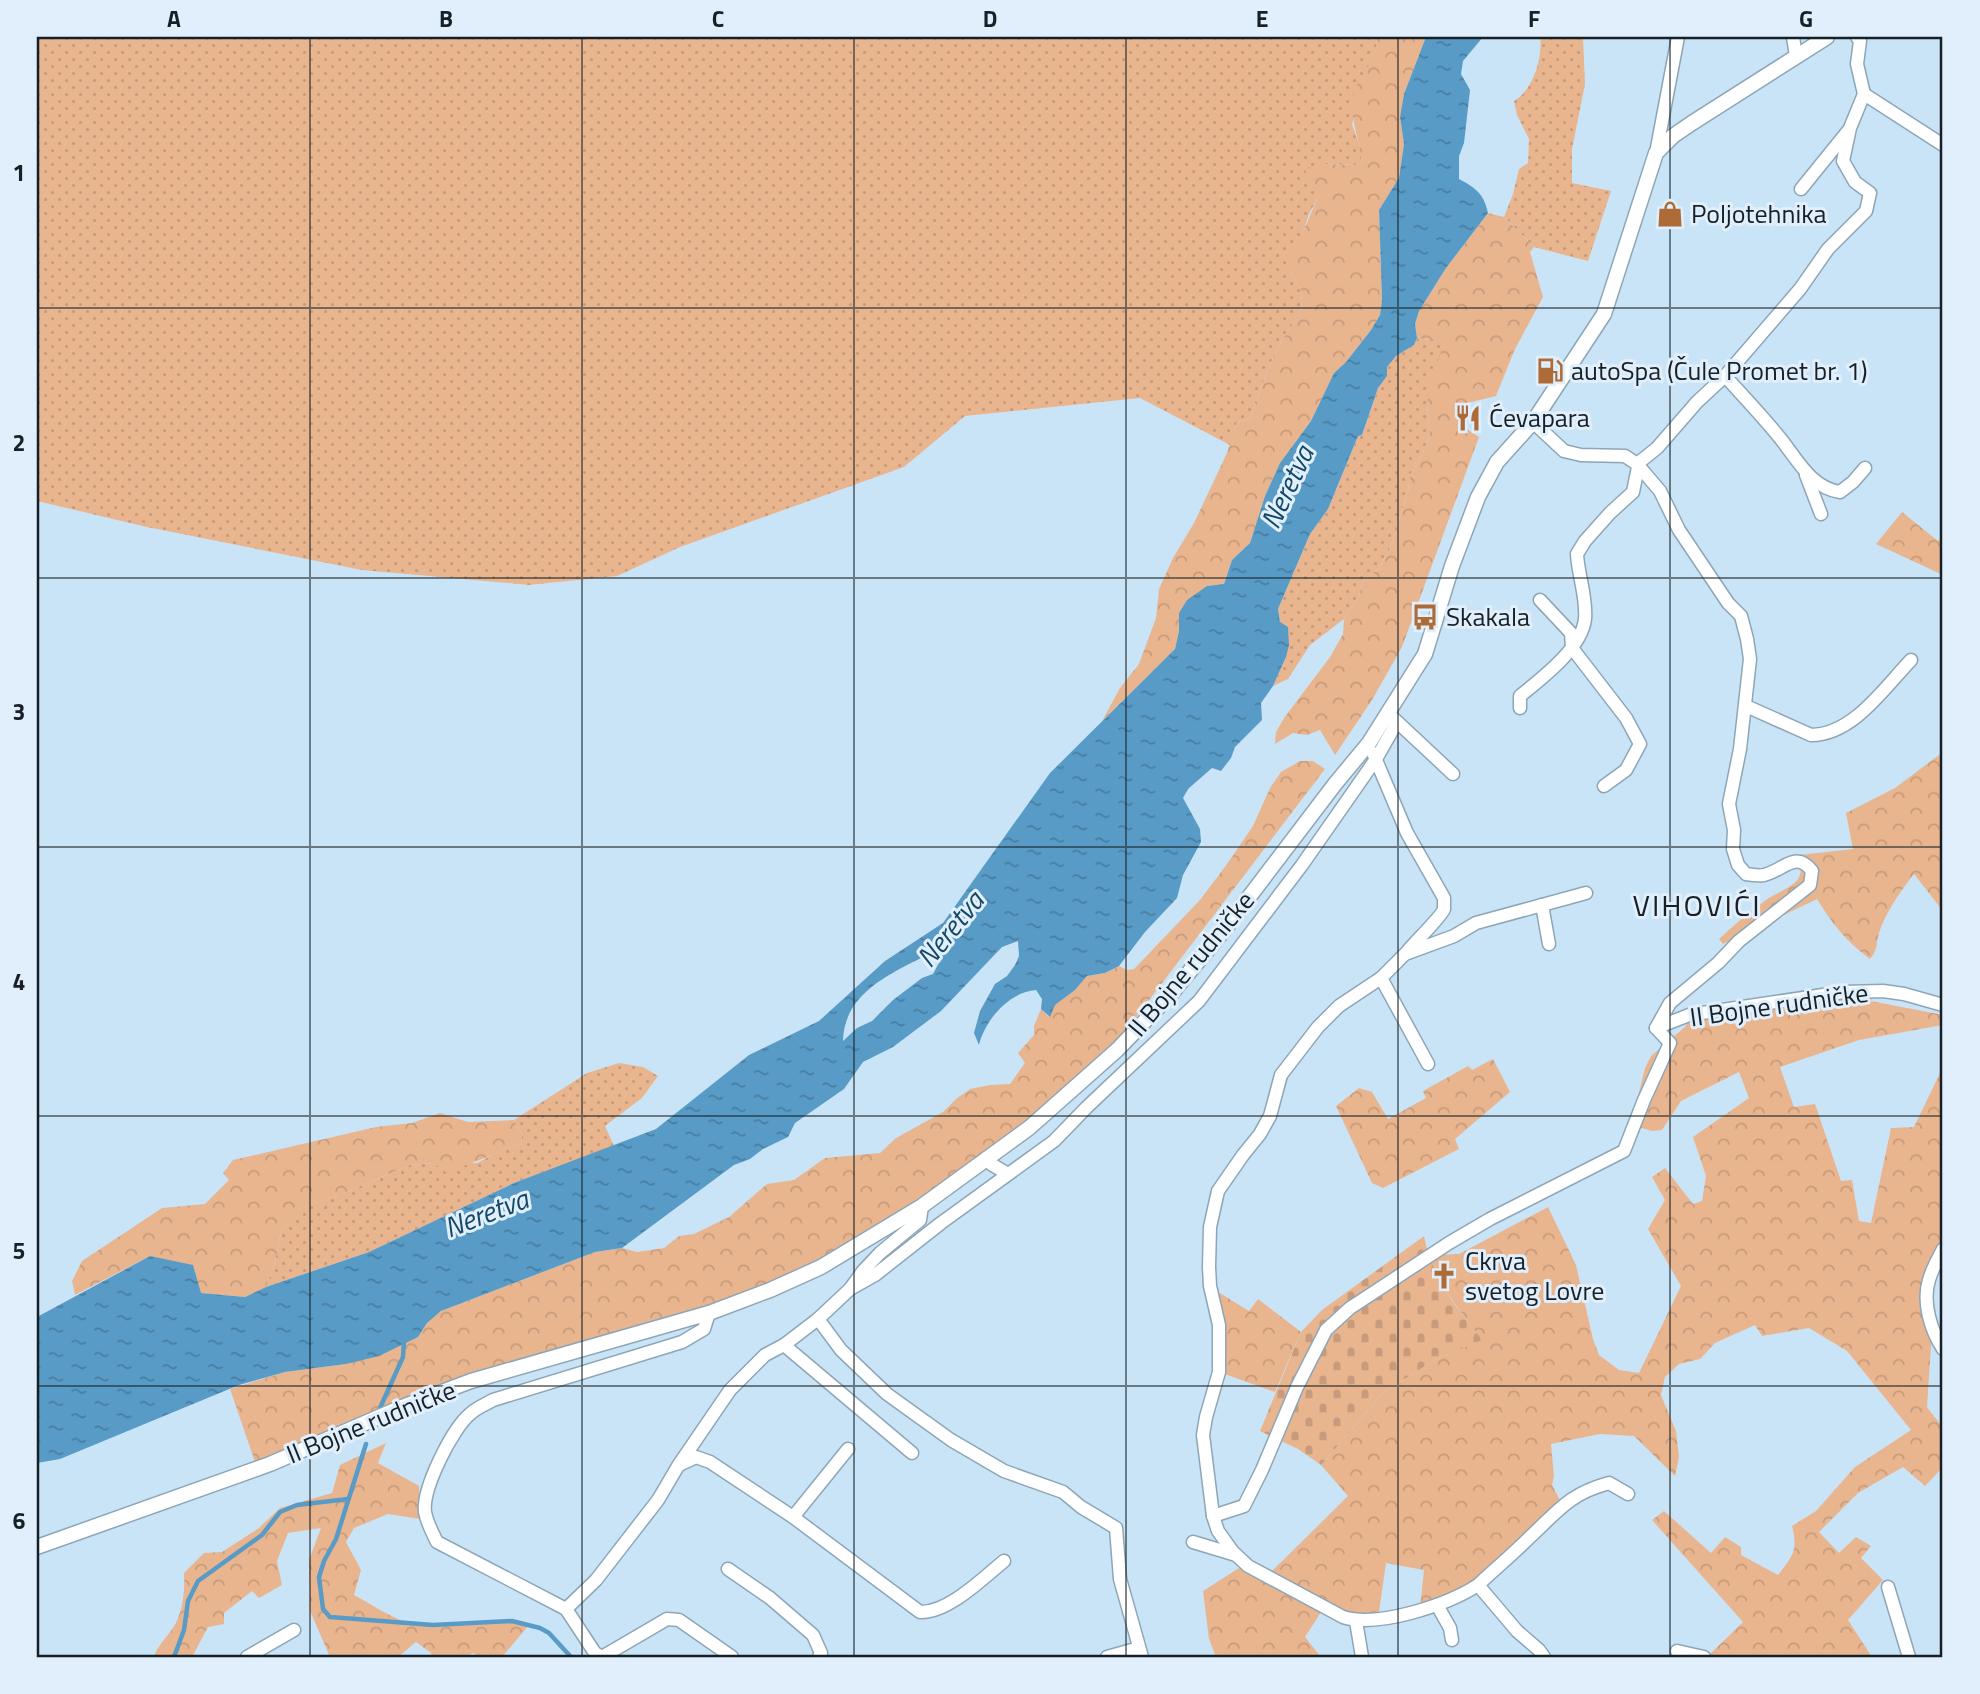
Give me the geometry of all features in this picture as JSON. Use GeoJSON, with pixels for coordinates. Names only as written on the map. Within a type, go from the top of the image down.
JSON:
{"type":"FeatureCollection","features":[{"type":"Feature","properties":{"kind":"street"},"geometry":{"type":"LineString","coordinates":[[1656,153],[1678,37]]}},
{"type":"Feature","properties":{"kind":"street"},"geometry":{"type":"LineString","coordinates":[[1793,37],[1796,56]]}},
{"type":"Feature","properties":{"kind":"street","name":"II Bojne rudničke"},"geometry":{"type":"LineString","coordinates":[[850,1289],[875,1275],[1054,1141],[1199,1001],[1376,759],[1392,717],[1425,654],[1452,566],[1478,497],[1497,462],[1533,422],[1604,314],[1656,153],[1692,122],[1826,37]]}},
{"type":"Feature","properties":{"kind":"street"},"geometry":{"type":"LineString","coordinates":[[1520,708],[1520,696],[1572,648],[1585,620],[1577,554],[1610,513],[1633,492],[1637,466],[1657,449],[1697,402],[1725,376],[1800,289],[1828,250],[1866,211],[1870,193],[1855,182],[1843,161],[1850,128],[1864,94],[1857,64],[1860,41],[1857,37]]}},
{"type":"Feature","properties":{"kind":"street"},"geometry":{"type":"LineString","coordinates":[[1864,94],[1943,145]]}},
{"type":"Feature","properties":{"kind":"street"},"geometry":{"type":"LineString","coordinates":[[1801,189],[1850,128]]}},
{"type":"Feature","properties":{"kind":"street"},"geometry":{"type":"LineString","coordinates":[[1725,376],[1781,439],[1801,467],[1821,514]]}},
{"type":"Feature","properties":{"kind":"street"},"geometry":{"type":"LineString","coordinates":[[1533,422],[1564,451],[1581,455],[1625,456],[1637,466]]}},
{"type":"Feature","properties":{"kind":"street","name":"II Bojne rudničke"},"geometry":{"type":"LineString","coordinates":[[1637,466],[1660,491],[1679,530],[1728,603],[1741,615],[1748,639],[1750,659],[1746,706],[1729,804],[1734,830],[1733,849],[1738,865],[1746,874],[1763,876],[1798,861],[1805,863],[1812,871],[1810,885],[1739,941],[1718,963],[1670,1003],[1656,1028]]}},
{"type":"Feature","properties":{"kind":"street"},"geometry":{"type":"LineString","coordinates":[[1801,467],[1829,490],[1840,492],[1865,468]]}},
{"type":"Feature","properties":{"kind":"street"},"geometry":{"type":"LineString","coordinates":[[1540,600],[1571,633],[1572,648],[1626,718],[1640,744],[1626,770],[1604,786]]}},
{"type":"Feature","properties":{"kind":"street"},"geometry":{"type":"LineString","coordinates":[[1746,706],[1811,735],[1822,735],[1838,729],[1862,711],[1911,660]]}},
{"type":"Feature","properties":{"kind":"street"},"geometry":{"type":"LineString","coordinates":[[1392,717],[1453,774]]}},
{"type":"Feature","properties":{"kind":"street","name":"II Bojne rudničke"},"geometry":{"type":"LineString","coordinates":[[37,1547],[270,1464],[402,1407],[471,1381],[709,1313],[821,1267],[922,1206],[1029,1128],[1107,1059],[1171,994],[1224,930],[1335,784],[1392,717]]}},
{"type":"Feature","properties":{"kind":"street"},"geometry":{"type":"LineString","coordinates":[[1369,743],[1407,833],[1444,898],[1444,909],[1438,919],[1381,978],[1339,1006],[1318,1027],[1281,1075],[1270,1116],[1261,1134],[1243,1154],[1218,1191],[1210,1227],[1209,1267],[1210,1286],[1219,1325],[1219,1372],[1203,1435],[1213,1516],[1218,1531],[1248,1566],[1343,1617],[1356,1621],[1385,1618],[1461,1596],[1478,1585],[1562,1504],[1588,1489],[1609,1483],[1628,1494]]}},
{"type":"Feature","properties":{"kind":"street"},"geometry":{"type":"LineString","coordinates":[[1405,954],[1454,936],[1476,923],[1586,893]]}},
{"type":"Feature","properties":{"kind":"street"},"geometry":{"type":"LineString","coordinates":[[1542,905],[1549,944]]}},
{"type":"Feature","properties":{"kind":"street"},"geometry":{"type":"LineString","coordinates":[[1381,978],[1428,1064]]}},
{"type":"Feature","properties":{"kind":"street","name":"II Bojne rudničke"},"geometry":{"type":"LineString","coordinates":[[1656,1028],[1689,1015],[1843,992],[1904,993],[1943,1004]]}},
{"type":"Feature","properties":{"kind":"street","name":"II Bojne rudničke"},"geometry":{"type":"LineString","coordinates":[[1213,1516],[1244,1506],[1326,1329],[1350,1308],[1449,1242],[1624,1151],[1670,1043],[1656,1028]]}},
{"type":"Feature","properties":{"kind":"street"},"geometry":{"type":"LineString","coordinates":[[986,1158],[990,1164],[1008,1174]]}},
{"type":"Feature","properties":{"kind":"street","name":"II Bojne rudničke"},"geometry":{"type":"LineString","coordinates":[[850,1289],[863,1271],[920,1220],[922,1206]]}},
{"type":"Feature","properties":{"kind":"street"},"geometry":{"type":"LineString","coordinates":[[1943,1249],[1928,1280],[1927,1292],[1932,1330],[1943,1349]]}},
{"type":"Feature","properties":{"kind":"street"},"geometry":{"type":"LineString","coordinates":[[566,1609],[596,1580],[658,1500],[730,1390],[765,1355],[784,1345],[818,1319],[850,1289]]}},
{"type":"Feature","properties":{"kind":"street","name":"II Bojne rudničke"},"geometry":{"type":"LineString","coordinates":[[709,1313],[704,1329],[682,1342],[493,1400],[469,1415],[452,1437],[429,1487],[425,1509],[429,1527],[437,1542],[566,1609],[595,1653],[602,1657],[667,1619],[679,1620],[732,1657]]}},
{"type":"Feature","properties":{"kind":"street"},"geometry":{"type":"LineString","coordinates":[[818,1319],[841,1350],[887,1394],[951,1440],[1004,1471],[1063,1492],[1081,1507],[1116,1528],[1120,1579],[1141,1653],[1107,1657]]}},
{"type":"Feature","properties":{"kind":"street"},"geometry":{"type":"LineString","coordinates":[[784,1345],[912,1453]]}},
{"type":"Feature","properties":{"kind":"street"},"geometry":{"type":"LineString","coordinates":[[793,1517],[848,1449]]}},
{"type":"Feature","properties":{"kind":"street"},"geometry":{"type":"LineString","coordinates":[[678,1466],[696,1457],[710,1462],[793,1517],[920,1612],[932,1612],[964,1593],[1004,1561]]}},
{"type":"Feature","properties":{"kind":"street"},"geometry":{"type":"LineString","coordinates":[[1193,1542],[1237,1555]]}},
{"type":"Feature","properties":{"kind":"street"},"geometry":{"type":"LineString","coordinates":[[728,1569],[770,1598],[813,1635],[821,1653],[818,1657]]}},
{"type":"Feature","properties":{"kind":"street"},"geometry":{"type":"LineString","coordinates":[[1478,1585],[1517,1631],[1544,1657]]}},
{"type":"Feature","properties":{"kind":"street"},"geometry":{"type":"LineString","coordinates":[[1888,1587],[1909,1657]]}},
{"type":"Feature","properties":{"kind":"street"},"geometry":{"type":"LineString","coordinates":[[1437,1605],[1450,1628],[1452,1640]]}},
{"type":"Feature","properties":{"kind":"street"},"geometry":{"type":"LineString","coordinates":[[1356,1621],[1362,1657]]}},
{"type":"Feature","properties":{"kind":"street"},"geometry":{"type":"LineString","coordinates":[[247,1657],[294,1630]]}},
{"type":"Feature","properties":{"kind":"street"},"geometry":{"type":"LineString","coordinates":[[1677,1651],[1704,1657]]}},
{"type":"Feature","properties":{"kind":"green space"},"geometry":{"type":"Polygon","coordinates":[[[37,37],[1376,37],[1377,46],[1352,124],[1361,150],[1362,165],[1325,164],[1307,180],[1321,192],[1309,214],[1290,271],[1301,290],[1302,313],[1285,336],[1271,363],[1251,419],[1237,422],[1230,445],[1140,398],[965,416],[904,467],[680,547],[617,576],[529,585],[362,570],[147,527],[37,501],[37,37]]]}},
{"type":"Feature","properties":{"kind":"green space"},"geometry":{"type":"Polygon","coordinates":[[[1376,37],[1426,37],[1404,94],[1400,117],[1404,144],[1399,178],[1379,210],[1382,300],[1380,315],[1346,362],[1334,373],[1311,421],[1280,463],[1265,496],[1250,543],[1232,560],[1224,584],[1207,586],[1179,613],[1175,649],[1102,721],[1120,688],[1139,664],[1156,618],[1159,589],[1227,453],[1237,422],[1251,419],[1271,363],[1285,336],[1302,313],[1301,290],[1290,271],[1289,249],[1300,239],[1320,192],[1307,180],[1305,168],[1325,164],[1362,165],[1353,116],[1353,99],[1374,53],[1376,37]]]}},
{"type":"Feature","properties":{"kind":"green space"},"geometry":{"type":"Polygon","coordinates":[[[1540,37],[1583,37],[1585,84],[1572,149],[1572,183],[1611,191],[1588,261],[1534,247],[1504,217],[1519,169],[1528,163],[1529,139],[1517,115],[1514,101],[1521,96],[1535,73],[1540,54],[1540,37]]]}},
{"type":"Feature","properties":{"kind":"green space"},"geometry":{"type":"Polygon","coordinates":[[[1488,213],[1504,217],[1534,247],[1530,252],[1543,297],[1515,349],[1496,396],[1463,404],[1459,411],[1462,426],[1479,437],[1402,647],[1372,700],[1335,755],[1320,730],[1307,735],[1293,733],[1275,744],[1276,732],[1284,718],[1330,657],[1343,634],[1344,619],[1359,596],[1363,582],[1379,568],[1389,551],[1408,492],[1410,475],[1430,435],[1427,406],[1430,381],[1444,344],[1439,336],[1430,340],[1417,338],[1415,324],[1419,311],[1446,268],[1488,213]]]}},
{"type":"Feature","properties":{"kind":"green space"},"geometry":{"type":"Polygon","coordinates":[[[1439,335],[1444,344],[1427,406],[1430,435],[1410,475],[1408,492],[1389,551],[1379,568],[1363,582],[1359,596],[1344,619],[1310,645],[1288,679],[1273,686],[1286,657],[1278,609],[1310,534],[1328,509],[1358,436],[1362,435],[1378,388],[1387,376],[1387,367],[1396,356],[1414,345],[1417,338],[1430,340],[1439,335]]]}},
{"type":"Feature","properties":{"kind":"green space"},"geometry":{"type":"Polygon","coordinates":[[[1902,512],[1938,541],[1943,536],[1943,575],[1876,544],[1902,512]]]}},
{"type":"Feature","properties":{"kind":"green space"},"geometry":{"type":"Polygon","coordinates":[[[1943,752],[1943,911],[1914,874],[1886,917],[1870,959],[1840,932],[1817,899],[1723,944],[1719,939],[1736,924],[1798,879],[1800,866],[1790,856],[1853,849],[1846,813],[1895,788],[1943,752]]]}},
{"type":"Feature","properties":{"kind":"green space"},"geometry":{"type":"Polygon","coordinates":[[[1300,761],[1313,761],[1325,769],[1115,1045],[1029,1128],[882,1230],[837,1248],[821,1267],[770,1290],[471,1381],[257,1468],[230,1389],[285,1372],[346,1364],[418,1337],[427,1323],[441,1311],[595,1252],[622,1248],[637,1252],[664,1248],[679,1236],[694,1234],[729,1217],[767,1184],[794,1180],[825,1158],[880,1153],[896,1138],[943,1112],[970,1089],[1010,1084],[1025,1063],[1018,1053],[1034,1035],[1034,1026],[1041,1009],[1049,1017],[1054,1005],[1075,990],[1087,976],[1105,973],[1119,966],[1127,970],[1134,969],[1200,900],[1253,826],[1270,788],[1281,772],[1300,761]]]}},
{"type":"Feature","properties":{"kind":"green space"},"geometry":{"type":"Polygon","coordinates":[[[1874,989],[1871,1001],[1943,1015],[1943,1025],[1859,1040],[1780,1067],[1794,1107],[1815,1104],[1841,1181],[1852,1180],[1859,1221],[1871,1223],[1891,1128],[1914,1127],[1943,1067],[1943,1249],[1928,1281],[1932,1330],[1927,1407],[1943,1428],[1943,1467],[1925,1486],[1903,1467],[1858,1493],[1819,1532],[1839,1553],[1856,1537],[1871,1546],[1861,1558],[1883,1580],[1848,1620],[1872,1657],[1707,1657],[1743,1622],[1652,1520],[1664,1511],[1711,1553],[1725,1537],[1741,1547],[1741,1555],[1778,1575],[1793,1552],[1792,1526],[1816,1511],[1855,1467],[1911,1430],[1847,1351],[1809,1328],[1762,1336],[1755,1325],[1715,1343],[1700,1359],[1679,1364],[1665,1377],[1661,1395],[1676,1431],[1679,1457],[1675,1476],[1634,1436],[1600,1434],[1551,1444],[1554,1476],[1552,1485],[1562,1504],[1478,1585],[1420,1608],[1424,1570],[1386,1563],[1379,1612],[1356,1621],[1325,1606],[1305,1637],[1321,1657],[1216,1657],[1209,1639],[1203,1591],[1239,1568],[1263,1579],[1266,1577],[1348,1496],[1321,1465],[1384,1392],[1433,1361],[1481,1340],[1435,1276],[1428,1255],[1459,1254],[1548,1207],[1576,1265],[1599,1355],[1619,1370],[1639,1373],[1681,1286],[1648,1229],[1665,1200],[1652,1177],[1665,1168],[1693,1204],[1702,1201],[1706,1176],[1693,1137],[1749,1098],[1739,1072],[1681,1101],[1662,1130],[1652,1131],[1631,1125],[1645,1068],[1651,1056],[1685,1027],[1697,1008],[1874,989]]]}},
{"type":"Feature","properties":{"kind":"green space"},"geometry":{"type":"Polygon","coordinates":[[[1493,1059],[1510,1092],[1455,1139],[1459,1149],[1383,1188],[1372,1183],[1336,1106],[1359,1088],[1372,1092],[1388,1119],[1426,1098],[1423,1091],[1468,1066],[1472,1070],[1493,1059]]]}},
{"type":"Feature","properties":{"kind":"green space"},"geometry":{"type":"Polygon","coordinates":[[[619,1063],[643,1067],[658,1076],[642,1098],[605,1126],[614,1146],[514,1183],[369,1252],[266,1287],[275,1262],[281,1232],[296,1210],[410,1165],[477,1163],[522,1144],[521,1133],[514,1120],[587,1073],[619,1063]]]}},
{"type":"Feature","properties":{"kind":"green space"},"geometry":{"type":"Polygon","coordinates":[[[440,1113],[468,1122],[514,1120],[521,1133],[522,1144],[446,1172],[433,1163],[410,1165],[297,1210],[281,1232],[275,1262],[266,1287],[245,1297],[201,1293],[150,1256],[75,1295],[72,1281],[82,1261],[162,1208],[205,1204],[229,1180],[223,1173],[233,1160],[376,1127],[412,1123],[440,1113]]]}},
{"type":"Feature","properties":{"kind":"green space"},"geometry":{"type":"Polygon","coordinates":[[[1424,1236],[1439,1279],[1454,1304],[1482,1340],[1433,1361],[1384,1392],[1321,1465],[1298,1449],[1260,1431],[1301,1332],[1322,1310],[1424,1236]]]}},
{"type":"Feature","properties":{"kind":"green space"},"geometry":{"type":"Polygon","coordinates":[[[1210,1287],[1249,1311],[1258,1299],[1301,1332],[1275,1392],[1219,1372],[1210,1287]]]}},
{"type":"Feature","properties":{"kind":"green space"},"geometry":{"type":"Polygon","coordinates":[[[386,1443],[378,1463],[419,1486],[420,1519],[388,1514],[354,1528],[346,1542],[361,1570],[354,1595],[387,1614],[423,1626],[499,1622],[529,1625],[502,1657],[478,1657],[474,1653],[462,1657],[432,1657],[431,1653],[416,1642],[398,1657],[330,1657],[310,1611],[309,1560],[321,1528],[288,1533],[277,1561],[282,1585],[259,1598],[252,1591],[224,1613],[224,1624],[208,1627],[192,1657],[154,1657],[179,1615],[184,1594],[184,1573],[204,1553],[222,1552],[259,1528],[280,1508],[332,1493],[340,1465],[386,1443]]]}},
{"type":"Feature","properties":{"kind":"water","name":"Neretva"},"geometry":{"type":"Polygon","coordinates":[[[1426,37],[1483,37],[1463,61],[1461,74],[1470,90],[1464,143],[1459,156],[1459,179],[1478,192],[1488,213],[1446,268],[1419,311],[1414,345],[1396,356],[1387,367],[1387,376],[1378,388],[1362,435],[1358,436],[1328,509],[1310,534],[1278,609],[1280,622],[1288,627],[1289,645],[1273,686],[1261,703],[1262,720],[1235,747],[1221,771],[1212,768],[1188,789],[1183,798],[1200,829],[1201,842],[1183,875],[1177,898],[1145,932],[1119,966],[1105,973],[1087,976],[1075,990],[1055,1005],[1050,1017],[1041,1009],[1042,999],[1036,990],[1017,996],[993,1017],[979,1045],[974,1033],[980,1011],[995,984],[1007,976],[1019,956],[1018,941],[1002,947],[941,1011],[893,1047],[863,1062],[844,1089],[795,1123],[788,1137],[734,1165],[622,1248],[595,1252],[441,1311],[427,1323],[418,1337],[379,1356],[346,1364],[285,1372],[239,1385],[60,1459],[37,1463],[37,1317],[150,1256],[193,1265],[201,1293],[245,1297],[266,1287],[369,1252],[514,1183],[656,1129],[749,1055],[819,1021],[885,961],[943,923],[1050,773],[1175,649],[1179,613],[1187,600],[1207,586],[1224,584],[1232,560],[1250,543],[1265,496],[1280,463],[1311,421],[1334,373],[1346,362],[1380,315],[1382,300],[1379,210],[1399,178],[1404,144],[1400,117],[1404,94],[1426,37]],[[931,953],[873,986],[852,1009],[845,1024],[843,1041],[857,1028],[872,1021],[893,1000],[922,978],[933,974],[941,959],[931,953]]]}},
{"type":"Feature","properties":{"kind":"waterway"},"geometry":{"type":"LineString","coordinates":[[380,1408],[403,1357],[404,1340]]}},
{"type":"Feature","properties":{"kind":"waterway"},"geometry":{"type":"LineString","coordinates":[[366,1444],[336,1539],[319,1577],[323,1609],[330,1617],[433,1625],[512,1621],[549,1633],[571,1657]]}},
{"type":"Feature","properties":{"kind":"waterway"},"geometry":{"type":"LineString","coordinates":[[174,1657],[184,1630],[188,1601],[198,1581],[262,1535],[280,1512],[297,1505],[348,1499]]}},
{"type":"Feature","properties":{"kind":"place","name":"Poljotehnika"},"geometry":{"type":"Point","coordinates":[1670,214]}},
{"type":"Feature","properties":{"kind":"place","name":"autoSpa (Čule Promet br. 1)"},"geometry":{"type":"Point","coordinates":[1550,371]}},
{"type":"Feature","properties":{"kind":"place","name":"Ćevapara"},"geometry":{"type":"Point","coordinates":[1468,418]}},
{"type":"Feature","properties":{"kind":"place","name":"Skakala"},"geometry":{"type":"Point","coordinates":[1425,617]}},
{"type":"Feature","properties":{"kind":"place","name":"Ckrva svetog Lovre"},"geometry":{"type":"Point","coordinates":[1444,1276]}},
{"type":"Feature","properties":{"kind":"district","name":"VIHOVIĆI"},"geometry":{"type":"Point","coordinates":[1697,906]}}]}
